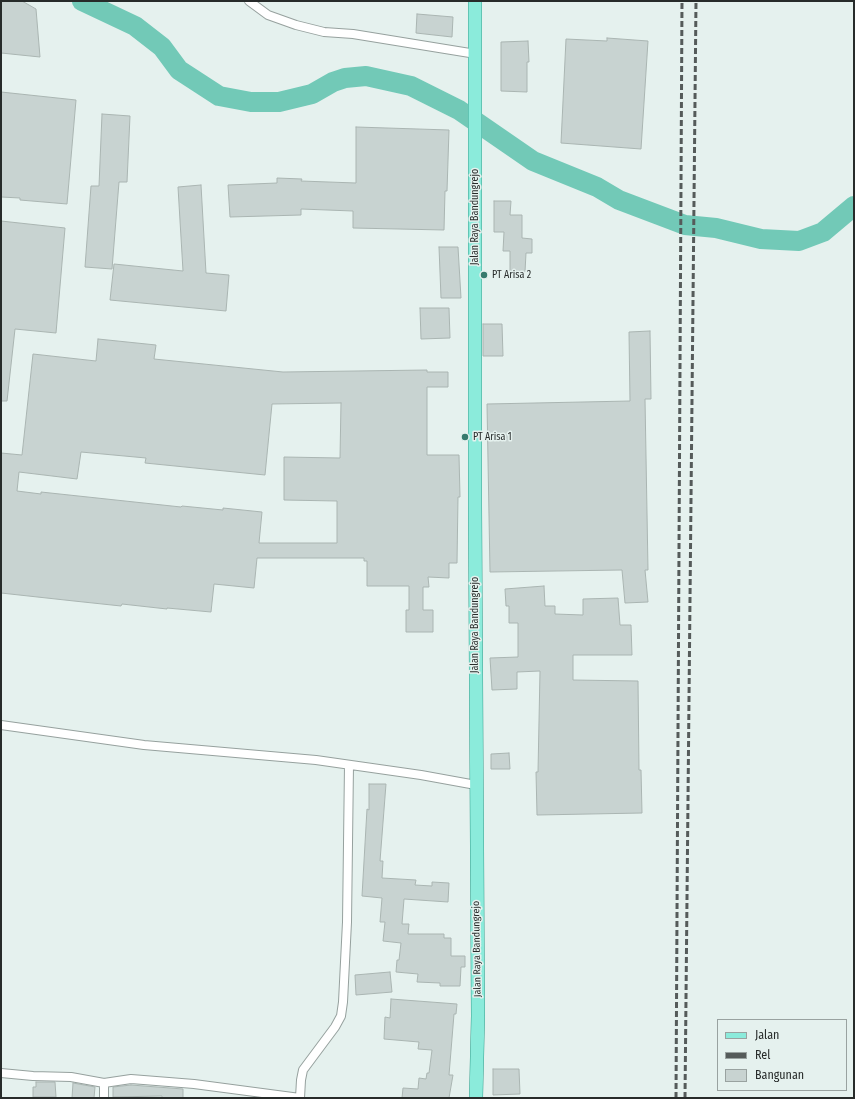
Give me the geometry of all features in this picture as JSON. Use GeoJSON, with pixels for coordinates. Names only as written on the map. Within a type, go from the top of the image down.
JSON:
{"type":"FeatureCollection","features":[{"type":"Feature","properties":{"kind":"main road","name":"Jalan Raya Bandungrejo"},"geometry":{"type":"LineString","coordinates":[[475,1],[476,785],[478,1016],[476,1098]]}},
{"type":"Feature","properties":{"kind":"street"},"geometry":{"type":"LineString","coordinates":[[250,1],[268,15],[296,25],[324,32],[353,34],[476,54]]}},
{"type":"Feature","properties":{"kind":"street"},"geometry":{"type":"LineString","coordinates":[[1,725],[144,745],[291,757],[421,775],[476,785]]}},
{"type":"Feature","properties":{"kind":"street"},"geometry":{"type":"LineString","coordinates":[[1,1072],[33,1076],[71,1077],[104,1083],[131,1079],[194,1084],[262,1095],[300,1098],[301,1080],[304,1070],[341,1016],[347,914],[349,765]]}},
{"type":"Feature","properties":{"kind":"street"},"geometry":{"type":"LineString","coordinates":[[104,1083],[104,1098]]}},
{"type":"Feature","properties":{"kind":"building"},"geometry":{"type":"Polygon","coordinates":[[[1,1],[22,1],[36,9],[40,57],[1,53],[1,1]]]}},
{"type":"Feature","properties":{"kind":"building"},"geometry":{"type":"Polygon","coordinates":[[[417,14],[453,17],[452,37],[416,33],[417,14]]]}},
{"type":"Feature","properties":{"kind":"building"},"geometry":{"type":"Polygon","coordinates":[[[607,38],[648,41],[641,149],[561,143],[566,39],[607,41],[607,38]]]}},
{"type":"Feature","properties":{"kind":"building"},"geometry":{"type":"Polygon","coordinates":[[[528,41],[529,62],[527,62],[527,92],[501,91],[501,42],[528,41]]]}},
{"type":"Feature","properties":{"kind":"building"},"geometry":{"type":"Polygon","coordinates":[[[1,92],[76,100],[67,204],[1,197],[1,92]]]}},
{"type":"Feature","properties":{"kind":"building"},"geometry":{"type":"Polygon","coordinates":[[[102,114],[130,116],[127,182],[119,182],[112,269],[85,267],[91,186],[99,186],[102,114]]]}},
{"type":"Feature","properties":{"kind":"building"},"geometry":{"type":"Polygon","coordinates":[[[356,127],[449,130],[444,230],[353,228],[353,211],[301,209],[301,215],[230,217],[228,185],[277,183],[277,178],[302,179],[301,181],[356,183],[356,127]]]}},
{"type":"Feature","properties":{"kind":"building"},"geometry":{"type":"Polygon","coordinates":[[[201,185],[206,273],[229,275],[226,311],[110,300],[114,264],[183,271],[178,187],[201,185]]]}},
{"type":"Feature","properties":{"kind":"building"},"geometry":{"type":"Polygon","coordinates":[[[494,201],[511,201],[510,215],[522,215],[522,238],[532,239],[532,253],[526,253],[525,272],[510,271],[510,251],[503,251],[504,232],[494,232],[494,201]]]}},
{"type":"Feature","properties":{"kind":"building"},"geometry":{"type":"Polygon","coordinates":[[[1,221],[65,228],[56,333],[15,329],[7,401],[1,401],[1,221]]]}},
{"type":"Feature","properties":{"kind":"building"},"geometry":{"type":"Polygon","coordinates":[[[439,247],[458,247],[461,298],[441,298],[439,247]]]}},
{"type":"Feature","properties":{"kind":"building"},"geometry":{"type":"Polygon","coordinates":[[[420,308],[449,308],[450,338],[421,339],[420,308]]]}},
{"type":"Feature","properties":{"kind":"building"},"geometry":{"type":"Polygon","coordinates":[[[483,324],[502,324],[503,356],[483,356],[483,324]]]}},
{"type":"Feature","properties":{"kind":"building"},"geometry":{"type":"Polygon","coordinates":[[[650,331],[651,399],[645,399],[648,570],[645,570],[648,602],[625,603],[622,570],[490,572],[487,404],[630,401],[629,332],[650,331]]]}},
{"type":"Feature","properties":{"kind":"building"},"geometry":{"type":"Polygon","coordinates":[[[98,339],[156,345],[154,359],[283,372],[427,370],[427,372],[448,372],[448,387],[427,387],[427,455],[459,455],[460,497],[458,497],[457,563],[449,563],[449,578],[428,577],[429,587],[423,587],[423,610],[433,610],[433,632],[406,632],[406,610],[409,610],[409,586],[367,586],[367,561],[364,561],[364,558],[257,558],[254,588],[214,584],[211,612],[122,604],[121,606],[1,593],[1,453],[22,455],[33,354],[96,361],[98,339]],[[341,403],[272,404],[265,475],[145,463],[146,458],[81,452],[77,479],[19,472],[17,491],[41,494],[41,492],[181,507],[223,510],[223,508],[262,512],[259,543],[337,543],[337,501],[284,500],[284,457],[340,458],[341,403]]]}},
{"type":"Feature","properties":{"kind":"building"},"geometry":{"type":"Polygon","coordinates":[[[544,586],[545,606],[555,606],[555,614],[583,615],[583,599],[618,598],[620,625],[631,625],[632,655],[573,655],[573,680],[638,681],[639,770],[641,770],[642,813],[537,815],[536,772],[538,772],[540,671],[517,672],[517,689],[492,690],[490,658],[518,657],[518,623],[509,623],[509,606],[506,606],[505,589],[544,586]]]}},
{"type":"Feature","properties":{"kind":"building"},"geometry":{"type":"Polygon","coordinates":[[[509,753],[510,769],[491,769],[491,754],[509,753]]]}},
{"type":"Feature","properties":{"kind":"building"},"geometry":{"type":"Polygon","coordinates":[[[369,784],[386,784],[380,861],[383,861],[382,878],[416,880],[415,885],[432,886],[432,882],[449,883],[448,902],[404,899],[402,924],[409,924],[408,934],[444,934],[444,938],[451,938],[451,956],[465,956],[465,967],[461,967],[460,986],[440,986],[440,983],[417,982],[418,974],[396,972],[401,943],[383,941],[385,922],[380,922],[382,898],[362,896],[367,809],[369,810],[369,784]]]}},
{"type":"Feature","properties":{"kind":"building"},"geometry":{"type":"Polygon","coordinates":[[[390,972],[392,992],[356,995],[355,975],[390,972]]]}},
{"type":"Feature","properties":{"kind":"building"},"geometry":{"type":"Polygon","coordinates":[[[391,999],[457,1004],[456,1014],[454,1014],[449,1075],[453,1075],[449,1098],[402,1098],[403,1088],[418,1089],[419,1078],[426,1079],[427,1073],[429,1073],[432,1050],[418,1049],[419,1042],[384,1039],[385,1017],[390,1018],[391,999]]]}},
{"type":"Feature","properties":{"kind":"building"},"geometry":{"type":"Polygon","coordinates":[[[493,1069],[519,1069],[520,1094],[493,1095],[493,1069]]]}},
{"type":"Feature","properties":{"kind":"building"},"geometry":{"type":"Polygon","coordinates":[[[36,1082],[55,1082],[56,1097],[33,1097],[33,1087],[36,1087],[36,1082]]]}},
{"type":"Feature","properties":{"kind":"building"},"geometry":{"type":"Polygon","coordinates":[[[73,1083],[95,1087],[94,1098],[72,1098],[73,1083]]]}},
{"type":"Feature","properties":{"kind":"building"},"geometry":{"type":"Polygon","coordinates":[[[131,1085],[183,1089],[183,1098],[162,1098],[162,1096],[113,1097],[113,1087],[131,1085]]]}},
{"type":"Feature","properties":{"kind":"waterway"},"geometry":{"type":"LineString","coordinates":[[82,1],[135,26],[162,47],[179,70],[219,96],[251,102],[279,102],[312,94],[333,82],[345,78],[366,76],[411,86],[459,110],[533,161],[597,187],[619,200],[685,225],[716,228],[761,239],[799,241],[823,232],[854,206]]}},
{"type":"Feature","properties":{"kind":"railway"},"geometry":{"type":"LineString","coordinates":[[676,1098],[682,1]]}},
{"type":"Feature","properties":{"kind":"railway"},"geometry":{"type":"LineString","coordinates":[[685,1098],[696,1]]}},
{"type":"Feature","properties":{"kind":"place","name":"PT Arisa 2"},"geometry":{"type":"Point","coordinates":[484,275]}},
{"type":"Feature","properties":{"kind":"place","name":"PT Arisa 1"},"geometry":{"type":"Point","coordinates":[465,437]}}]}
